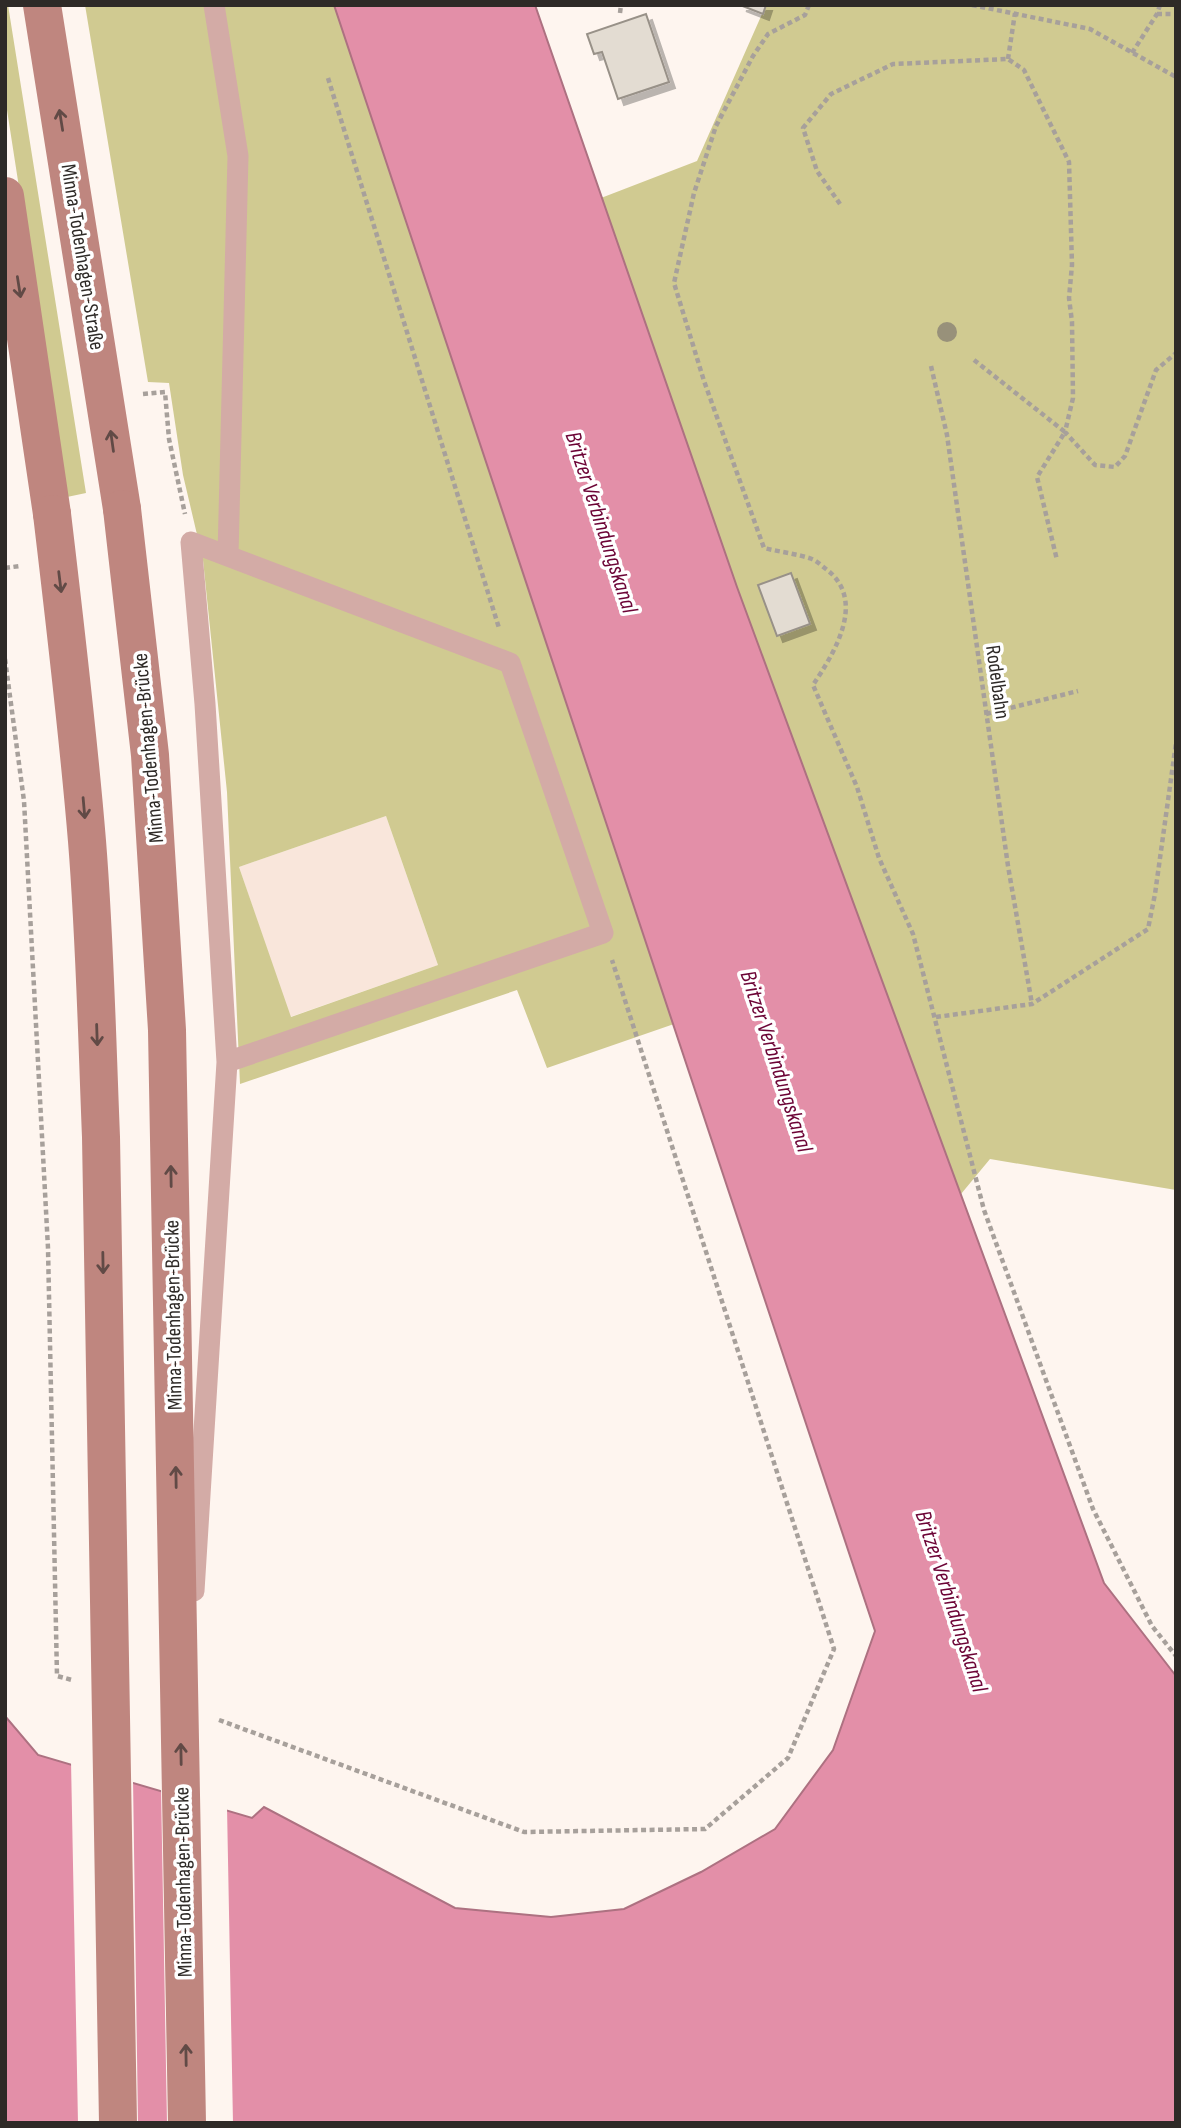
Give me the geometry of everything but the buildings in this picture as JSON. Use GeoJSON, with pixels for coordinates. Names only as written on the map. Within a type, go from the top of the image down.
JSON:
{"type":"FeatureCollection","features":[{"type":"Feature","properties":{"kind":"main road","name":"Minna-Todenhagen-Straße"},"geometry":{"type":"LineString","coordinates":[[42,5],[122,509]]}},
{"type":"Feature","properties":{"kind":"main road"},"geometry":{"type":"LineString","coordinates":[[5,196],[52,514],[73,689],[86,830],[101,1151],[118,2123]]}},
{"type":"Feature","properties":{"kind":"main road","name":"Minna-Todenhagen-Brücke"},"geometry":{"type":"LineString","coordinates":[[122,509],[149,755],[167,1030],[187,2123]]}},
{"type":"Feature","properties":{"kind":"lane"},"geometry":{"type":"LineString","coordinates":[[214,5],[238,156],[228,555]]}},
{"type":"Feature","properties":{"kind":"lane"},"geometry":{"type":"LineString","coordinates":[[187,1709],[228,1062],[205,704],[191,542],[510,663],[603,933],[228,1062]]}},
{"type":"Feature","properties":{"kind":"path"},"geometry":{"type":"LineString","coordinates":[[620,13],[621,5]]}},
{"type":"Feature","properties":{"kind":"path"},"geometry":{"type":"LineString","coordinates":[[808,5],[805,15],[768,34],[753,56],[716,126],[694,193],[674,283],[704,381],[764,548],[814,560],[835,576],[846,597],[843,631],[831,659],[813,685],[856,786],[879,858],[913,934],[984,1210],[1093,1509],[1152,1626],[1176,1656]]}},
{"type":"Feature","properties":{"kind":"path"},"geometry":{"type":"LineString","coordinates":[[972,5],[1090,29],[1176,77]]}},
{"type":"Feature","properties":{"kind":"path"},"geometry":{"type":"LineString","coordinates":[[1132,53],[1160,5]]}},
{"type":"Feature","properties":{"kind":"path"},"geometry":{"type":"LineString","coordinates":[[1008,59],[1015,13]]}},
{"type":"Feature","properties":{"kind":"path"},"geometry":{"type":"LineString","coordinates":[[1157,14],[1176,14]]}},
{"type":"Feature","properties":{"kind":"path"},"geometry":{"type":"LineString","coordinates":[[840,204],[817,171],[803,128],[831,94],[893,64],[1008,59],[1024,70],[1069,162],[1072,265],[1069,298],[1073,398],[1065,432],[1037,477],[1057,560]]}},
{"type":"Feature","properties":{"kind":"path"},"geometry":{"type":"LineString","coordinates":[[328,78],[510,663]]}},
{"type":"Feature","properties":{"kind":"path"},"geometry":{"type":"LineString","coordinates":[[974,360],[1065,432],[1095,465],[1115,467],[1125,456],[1156,370],[1176,353]]}},
{"type":"Feature","properties":{"kind":"path","name":"Rodelbahn"},"geometry":{"type":"LineString","coordinates":[[931,366],[947,435],[1007,866],[1032,1004]]}},
{"type":"Feature","properties":{"kind":"path"},"geometry":{"type":"LineString","coordinates":[[135,395],[165,392],[169,439],[191,542]]}},
{"type":"Feature","properties":{"kind":"path"},"geometry":{"type":"LineString","coordinates":[[5,659],[24,801],[46,1220],[57,1676]]}},
{"type":"Feature","properties":{"kind":"path"},"geometry":{"type":"LineString","coordinates":[[986,714],[1078,691]]}},
{"type":"Feature","properties":{"kind":"path"},"geometry":{"type":"LineString","coordinates":[[936,1017],[1032,1004],[1148,929],[1156,894],[1176,743]]}},
{"type":"Feature","properties":{"kind":"path"},"geometry":{"type":"LineString","coordinates":[[187,1709],[524,1832],[705,1829],[788,1758],[834,1649],[603,933]]}},
{"type":"Feature","properties":{"kind":"shaded area"},"geometry":{"type":"Polygon","coordinates":[[[5,5],[8,5],[86,493],[67,497],[5,97],[5,5]]]}},
{"type":"Feature","properties":{"kind":"shaded area"},"geometry":{"type":"Polygon","coordinates":[[[85,5],[334,5],[674,1024],[547,1068],[517,990],[240,1084],[227,792],[203,560],[183,475],[169,383],[148,382],[85,5]],[[386,816],[239,867],[291,1017],[438,965],[386,816]]]}},
{"type":"Feature","properties":{"kind":"shaded area"},"geometry":{"type":"Polygon","coordinates":[[[766,5],[1176,5],[1176,1190],[990,1159],[961,1194],[737,587],[601,198],[697,161],[766,5]]]}},
{"type":"Feature","properties":{"kind":"shaded area"},"geometry":{"type":"Polygon","coordinates":[[[386,816],[438,965],[290,1017],[239,867],[386,816]]]}},
{"type":"Feature","properties":{"kind":"water","name":"Britzer Verbindungskanal"},"geometry":{"type":"Polygon","coordinates":[[[334,5],[535,5],[737,587],[1104,1583],[1176,1676],[1176,2123],[5,2123],[5,1716],[38,1755],[252,1818],[264,1807],[455,1908],[551,1917],[624,1909],[701,1872],[775,1829],[833,1750],[875,1631],[334,5]]]}},
{"type":"Feature","properties":{"kind":"pier"},"geometry":{"type":"Polygon","coordinates":[[[71,1761],[133,1779],[138,2123],[78,2123],[71,1761]]]}},
{"type":"Feature","properties":{"kind":"pier"},"geometry":{"type":"Polygon","coordinates":[[[161,1788],[227,1807],[233,2123],[167,2123],[161,1788]]]}}]}
